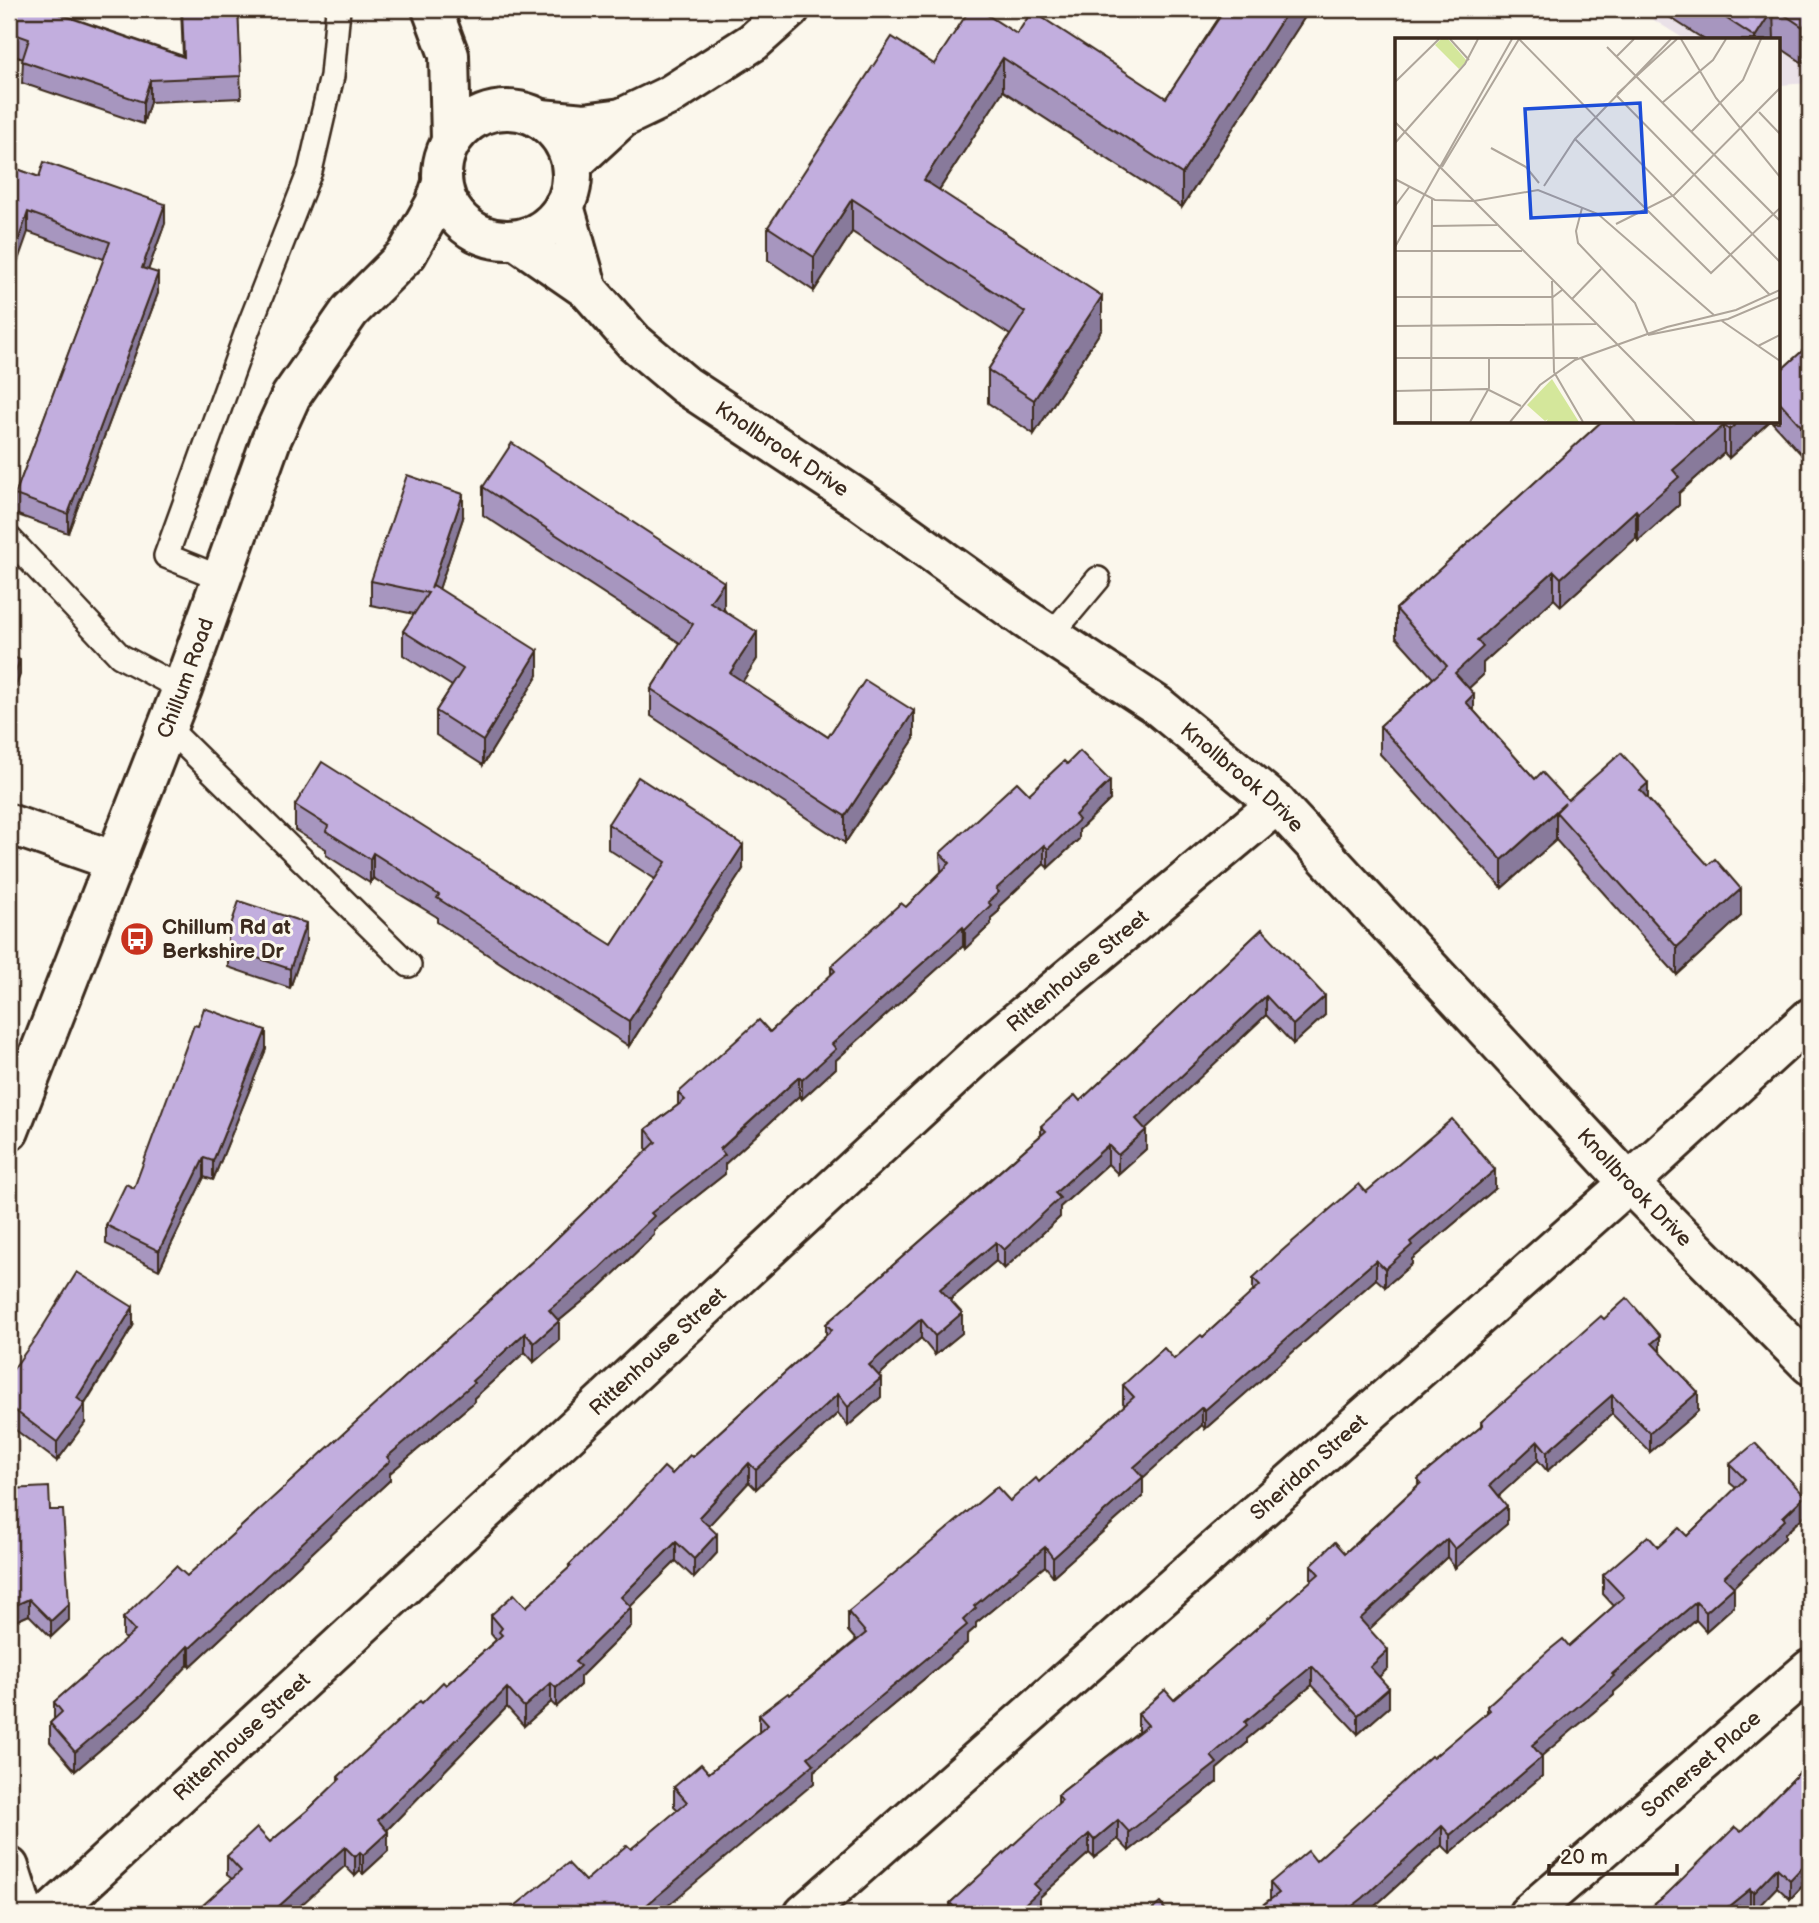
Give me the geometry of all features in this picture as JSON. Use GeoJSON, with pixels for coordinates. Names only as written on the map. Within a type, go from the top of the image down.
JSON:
{"type":"FeatureCollection","features":[{"type":"Feature","properties":{"kind":"street"},"geometry":{"type":"LineString","coordinates":[[432,9],[449,55],[451,140]]}},
{"type":"Feature","properties":{"kind":"street"},"geometry":{"type":"LineString","coordinates":[[572,164],[622,118],[670,94],[753,41],[790,9]]}},
{"type":"Feature","properties":{"kind":"street"},"geometry":{"type":"LineString","coordinates":[[449,55],[465,68],[481,90],[525,114],[554,130],[564,144],[572,164],[571,186],[564,206],[551,223],[534,235],[498,238],[461,223],[442,183],[443,161],[451,140],[466,123],[476,118],[525,114],[584,123],[622,118]]}},
{"type":"Feature","properties":{"kind":"street","name":"Chillum Road"},"geometry":{"type":"LineString","coordinates":[[9,1131],[182,690],[271,440],[291,396],[350,311],[407,254],[435,204],[442,183]]}},
{"type":"Feature","properties":{"kind":"street","name":"Knollbrook Drive"},"geometry":{"type":"LineString","coordinates":[[564,206],[588,290]]}},
{"type":"Feature","properties":{"kind":"street","name":"Chillum Road"},"geometry":{"type":"LineString","coordinates":[[407,254],[447,237],[498,238]]}},
{"type":"Feature","properties":{"kind":"street","name":"Knollbrook Drive"},"geometry":{"type":"LineString","coordinates":[[498,238],[588,290],[634,342],[685,385],[861,501],[1051,635],[1158,706],[1277,804],[1629,1183],[1810,1365]]}},
{"type":"Feature","properties":{"kind":"street","name":"Rittenhouse Street"},"geometry":{"type":"LineString","coordinates":[[50,1914],[984,1049],[1277,804]]}},
{"type":"Feature","properties":{"kind":"street"},"geometry":{"type":"LineString","coordinates":[[9,824],[115,861]]}},
{"type":"Feature","properties":{"kind":"street","name":"Sheridan Street"},"geometry":{"type":"LineString","coordinates":[[804,1914],[1629,1183],[1810,1018]]}},
{"type":"Feature","properties":{"kind":"street","name":"Somerset Place"},"geometry":{"type":"LineString","coordinates":[[1528,1914],[1810,1669]]}},
{"type":"Feature","properties":{"kind":"street"},"geometry":{"type":"LineString","coordinates":[[9,1867],[24,1914]]}},
{"type":"Feature","properties":{"kind":"lane"},"geometry":{"type":"LineString","coordinates":[[221,578],[166,556],[248,329],[310,171],[332,76],[338,9]]}},
{"type":"Feature","properties":{"kind":"lane"},"geometry":{"type":"LineString","coordinates":[[9,538],[120,656],[182,690]]}},
{"type":"Feature","properties":{"kind":"lane"},"geometry":{"type":"LineString","coordinates":[[1051,635],[1098,579]]}},
{"type":"Feature","properties":{"kind":"lane"},"geometry":{"type":"LineString","coordinates":[[167,727],[409,965]]}},
{"type":"Feature","properties":{"kind":"shaded area"},"geometry":{"type":"Polygon","coordinates":[[[1636,9],[1810,9],[1810,83],[1780,85],[1780,38],[1683,38],[1636,9]]]}},
{"type":"Feature","properties":{"kind":"building"},"geometry":{"type":"Polygon","coordinates":[[[9,9],[45,9],[184,57],[182,9],[238,9],[241,76],[150,80],[143,102],[22,61],[29,39],[9,32],[9,9]]]}},
{"type":"Feature","properties":{"kind":"building"},"geometry":{"type":"Polygon","coordinates":[[[970,9],[978,9],[1017,34],[1032,11],[1166,98],[1225,9],[1289,9],[1182,174],[1003,58],[924,180],[1102,296],[1034,400],[988,370],[1025,312],[852,199],[814,257],[768,227],[892,37],[934,64],[970,9]]]}},
{"type":"Feature","properties":{"kind":"building"},"geometry":{"type":"Polygon","coordinates":[[[1712,9],[1773,9],[1755,37],[1712,9]]]}},
{"type":"Feature","properties":{"kind":"building"},"geometry":{"type":"Polygon","coordinates":[[[1776,9],[1810,9],[1810,16],[1803,27],[1776,9]]]}},
{"type":"Feature","properties":{"kind":"building"},"geometry":{"type":"Polygon","coordinates":[[[44,162],[165,204],[142,268],[158,273],[68,514],[15,495],[110,242],[28,212],[9,267],[9,166],[39,177],[44,162]]]}},
{"type":"Feature","properties":{"kind":"building"},"geometry":{"type":"Polygon","coordinates":[[[1810,344],[1810,422],[1808,419],[1801,426],[1780,402],[1780,371],[1810,344]]]}},
{"type":"Feature","properties":{"kind":"building"},"geometry":{"type":"Polygon","coordinates":[[[1599,424],[1736,424],[1729,430],[1724,425],[1673,470],[1679,477],[1638,513],[1636,510],[1561,578],[1554,571],[1477,640],[1483,647],[1455,673],[1474,694],[1466,702],[1535,779],[1542,772],[1568,800],[1621,753],[1648,783],[1640,790],[1708,865],[1715,859],[1741,889],[1677,947],[1556,812],[1565,803],[1502,860],[1380,726],[1447,666],[1396,609],[1599,424]]]}},
{"type":"Feature","properties":{"kind":"building"},"geometry":{"type":"Polygon","coordinates":[[[512,443],[724,582],[710,602],[757,632],[730,673],[828,737],[865,680],[914,711],[845,816],[651,689],[693,624],[483,487],[512,443]]]}},
{"type":"Feature","properties":{"kind":"building"},"geometry":{"type":"Polygon","coordinates":[[[407,475],[463,494],[431,589],[433,585],[538,651],[483,741],[436,711],[463,669],[403,631],[428,593],[371,581],[407,475]]]}},
{"type":"Feature","properties":{"kind":"building"},"geometry":{"type":"Polygon","coordinates":[[[9,655],[20,660],[9,687],[9,655]]]}},
{"type":"Feature","properties":{"kind":"building"},"geometry":{"type":"Polygon","coordinates":[[[1080,751],[1110,781],[1075,815],[1079,820],[1048,849],[1044,845],[996,889],[999,892],[988,902],[991,905],[965,930],[963,927],[832,1044],[836,1049],[802,1080],[799,1077],[720,1149],[725,1155],[651,1213],[654,1216],[600,1268],[549,1310],[559,1321],[534,1343],[525,1333],[472,1381],[474,1383],[387,1457],[390,1461],[190,1648],[188,1646],[142,1695],[75,1752],[50,1723],[62,1712],[54,1702],[135,1631],[123,1618],[176,1566],[187,1576],[547,1248],[656,1142],[646,1129],[685,1100],[678,1093],[759,1020],[770,1032],[835,971],[831,966],[901,903],[906,907],[950,863],[940,853],[1017,782],[1029,794],[1064,761],[1067,764],[1080,751]]]}},
{"type":"Feature","properties":{"kind":"building"},"geometry":{"type":"Polygon","coordinates":[[[322,762],[612,945],[666,862],[608,824],[638,777],[743,845],[629,1021],[437,898],[439,895],[373,853],[370,859],[326,831],[328,826],[295,805],[322,762]]]}},
{"type":"Feature","properties":{"kind":"building"},"geometry":{"type":"Polygon","coordinates":[[[239,901],[306,923],[290,969],[228,948],[228,934],[239,901]]]}},
{"type":"Feature","properties":{"kind":"building"},"geometry":{"type":"Polygon","coordinates":[[[1262,929],[1325,996],[1293,1025],[1266,996],[1136,1119],[1146,1130],[1118,1155],[1108,1145],[1055,1193],[1060,1198],[1004,1250],[996,1242],[940,1289],[962,1313],[935,1336],[921,1319],[869,1365],[881,1378],[848,1407],[838,1394],[756,1470],[749,1463],[699,1517],[717,1534],[694,1559],[676,1542],[621,1597],[631,1607],[575,1662],[580,1666],[556,1688],[551,1683],[524,1707],[507,1688],[378,1820],[388,1832],[363,1855],[360,1852],[355,1857],[345,1847],[270,1914],[193,1914],[241,1871],[227,1856],[257,1828],[270,1842],[308,1810],[340,1779],[338,1777],[420,1701],[422,1703],[443,1682],[446,1685],[502,1635],[499,1632],[502,1628],[491,1615],[514,1594],[526,1607],[571,1566],[569,1565],[664,1467],[672,1474],[690,1455],[692,1457],[832,1330],[826,1324],[1046,1131],[1041,1126],[1075,1095],[1080,1101],[1262,929]]]}},
{"type":"Feature","properties":{"kind":"building"},"geometry":{"type":"Polygon","coordinates":[[[204,1008],[266,1030],[213,1161],[204,1158],[159,1251],[106,1225],[126,1184],[134,1188],[194,1025],[198,1026],[204,1008]]]}},
{"type":"Feature","properties":{"kind":"building"},"geometry":{"type":"Polygon","coordinates":[[[1452,1119],[1495,1170],[1410,1242],[1412,1245],[1385,1269],[1376,1260],[1205,1410],[1202,1407],[1134,1467],[1143,1477],[1053,1558],[1045,1547],[974,1606],[976,1608],[963,1620],[967,1625],[808,1757],[814,1764],[642,1909],[645,1913],[505,1914],[568,1863],[585,1881],[627,1845],[631,1849],[687,1802],[674,1787],[701,1764],[709,1773],[768,1725],[759,1715],[788,1693],[790,1695],[866,1633],[848,1612],[997,1487],[1010,1501],[1036,1478],[1039,1482],[1134,1397],[1123,1385],[1164,1348],[1174,1359],[1201,1335],[1203,1337],[1260,1285],[1253,1278],[1276,1256],[1359,1184],[1366,1192],[1452,1119]]]}},
{"type":"Feature","properties":{"kind":"building"},"geometry":{"type":"Polygon","coordinates":[[[1810,1126],[1810,1143],[1802,1134],[1810,1126]]]}},
{"type":"Feature","properties":{"kind":"building"},"geometry":{"type":"Polygon","coordinates":[[[77,1272],[133,1307],[77,1398],[85,1404],[57,1442],[9,1406],[9,1375],[77,1272]]]}},
{"type":"Feature","properties":{"kind":"building"},"geometry":{"type":"Polygon","coordinates":[[[1627,1298],[1660,1336],[1652,1343],[1698,1392],[1650,1433],[1612,1395],[1547,1452],[1538,1441],[1490,1485],[1507,1506],[1455,1549],[1447,1539],[1360,1619],[1388,1650],[1370,1667],[1389,1688],[1358,1715],[1312,1666],[1245,1722],[1247,1725],[1211,1756],[1217,1763],[1129,1832],[1118,1820],[1094,1840],[1089,1834],[1034,1884],[1040,1890],[1014,1914],[961,1914],[950,1903],[1062,1800],[1058,1795],[1148,1725],[1138,1714],[1165,1690],[1174,1700],[1319,1574],[1311,1565],[1335,1542],[1345,1553],[1421,1483],[1418,1479],[1483,1425],[1481,1422],[1601,1316],[1604,1319],[1627,1298]]]}},
{"type":"Feature","properties":{"kind":"building"},"geometry":{"type":"Polygon","coordinates":[[[1755,1443],[1805,1496],[1783,1517],[1785,1520],[1724,1577],[1734,1587],[1706,1612],[1696,1602],[1532,1745],[1542,1757],[1450,1835],[1442,1826],[1350,1908],[1348,1906],[1339,1914],[1251,1914],[1279,1893],[1270,1883],[1308,1851],[1316,1861],[1431,1756],[1433,1758],[1490,1710],[1487,1706],[1548,1651],[1563,1639],[1569,1646],[1624,1597],[1603,1575],[1648,1536],[1658,1547],[1679,1528],[1687,1536],[1745,1479],[1730,1464],[1755,1443]]]}},
{"type":"Feature","properties":{"kind":"building"},"geometry":{"type":"Polygon","coordinates":[[[49,1487],[50,1510],[63,1510],[69,1604],[51,1621],[29,1599],[9,1608],[9,1489],[49,1487]]]}},
{"type":"Feature","properties":{"kind":"building"},"geometry":{"type":"Polygon","coordinates":[[[1810,1762],[1810,1859],[1790,1880],[1777,1868],[1753,1893],[1750,1889],[1719,1914],[1643,1914],[1735,1827],[1741,1832],[1810,1762]]]}},
{"type":"Feature","properties":{"kind":"building"},"geometry":{"type":"Polygon","coordinates":[[[1160,1903],[1169,1914],[1147,1914],[1160,1903]]]}},
{"type":"Feature","properties":{"kind":"place","name":"Chillum Rd at Berkshire Dr"},"geometry":{"type":"Point","coordinates":[137,939]}}]}
